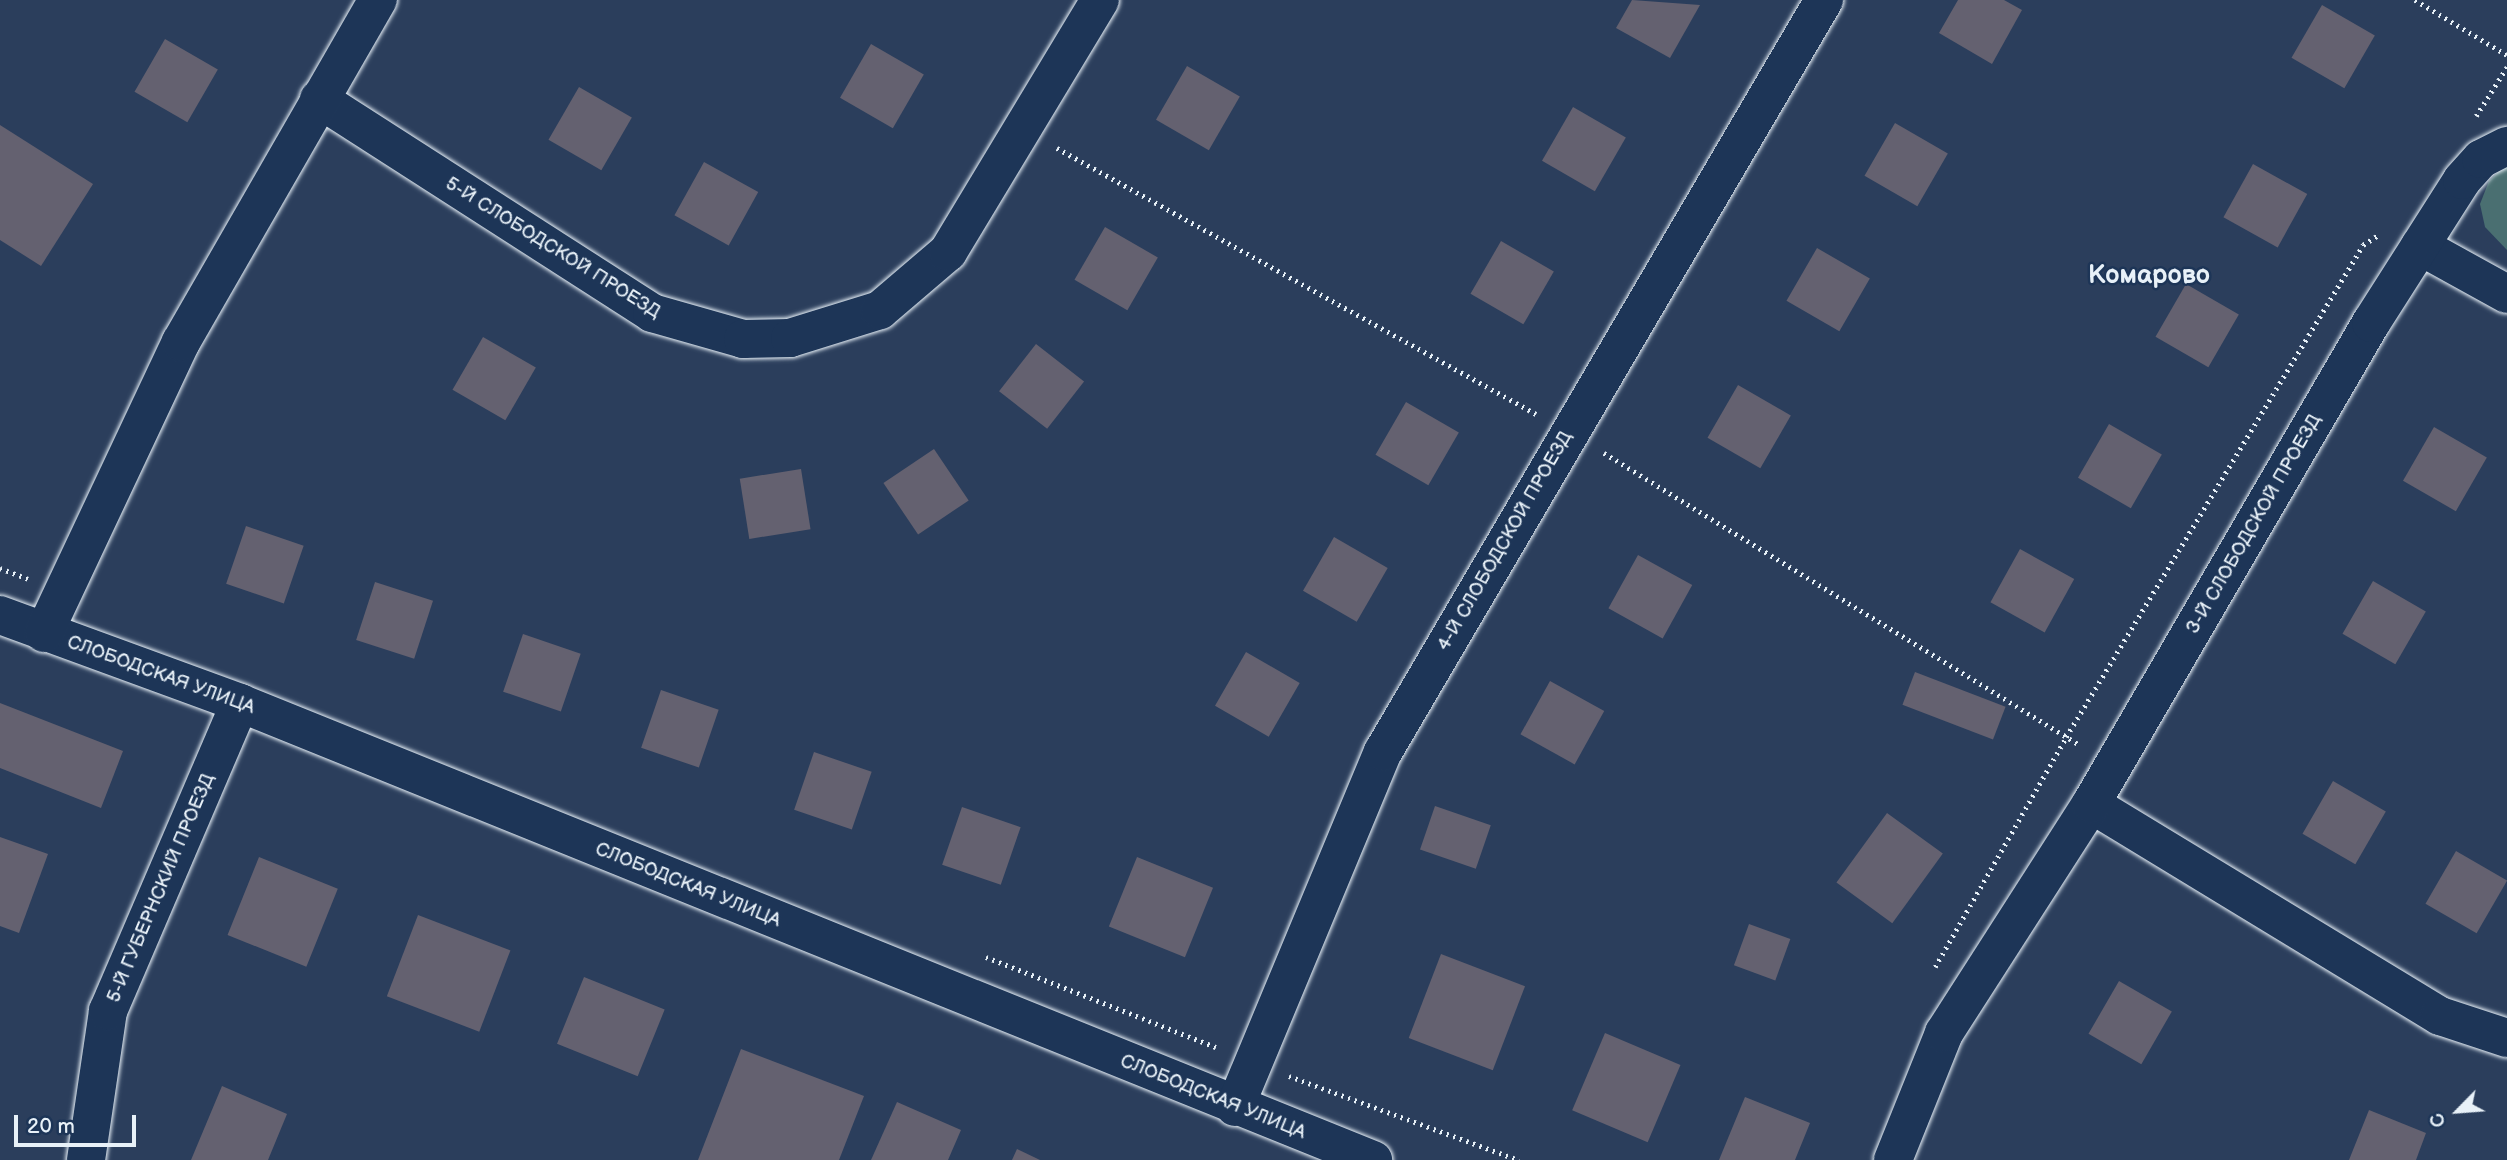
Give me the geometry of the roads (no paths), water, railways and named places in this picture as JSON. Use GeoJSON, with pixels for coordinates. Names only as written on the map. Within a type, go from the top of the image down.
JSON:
{"type":"FeatureCollection","features":[{"type":"Feature","properties":{"kind":"street"},"geometry":{"type":"LineString","coordinates":[[44,633],[181,342],[378,0]]}},
{"type":"Feature","properties":{"kind":"street","name":"5-Й СЛОБОДСКОЙ ПРОЕЗД"},"geometry":{"type":"LineString","coordinates":[[319,99],[652,313],[743,339],[790,338],[880,310],[948,252],[1100,0]]}},
{"type":"Feature","properties":{"kind":"street","name":"4-Й СЛОБОДСКОЙ ПРОЕЗД"},"geometry":{"type":"LineString","coordinates":[[1235,1107],[1383,752],[1824,0]]}},
{"type":"Feature","properties":{"kind":"street","name":"3-Й СЛОБОДСКОЙ ПРОЕЗД"},"geometry":{"type":"LineString","coordinates":[[1893,1160],[1944,1033],[2091,804],[2420,246],[2468,173],[2507,146]]}},
{"type":"Feature","properties":{"kind":"street"},"geometry":{"type":"LineString","coordinates":[[2420,246],[2507,294]]}},
{"type":"Feature","properties":{"kind":"street","name":"СЛОБОДСКАЯ УЛИЦА"},"geometry":{"type":"LineString","coordinates":[[0,615],[240,703],[1235,1107],[1373,1160]]}},
{"type":"Feature","properties":{"kind":"street","name":"5-Й ГУБЕРНСКИЙ ПРОЕЗД"},"geometry":{"type":"LineString","coordinates":[[86,1160],[108,1011],[240,703]]}},
{"type":"Feature","properties":{"kind":"street"},"geometry":{"type":"LineString","coordinates":[[2091,804],[2440,1016],[2507,1038]]}},
{"type":"Feature","properties":{"kind":"district","name":"Комарово"},"geometry":{"type":"Point","coordinates":[2149,276]}}]}
